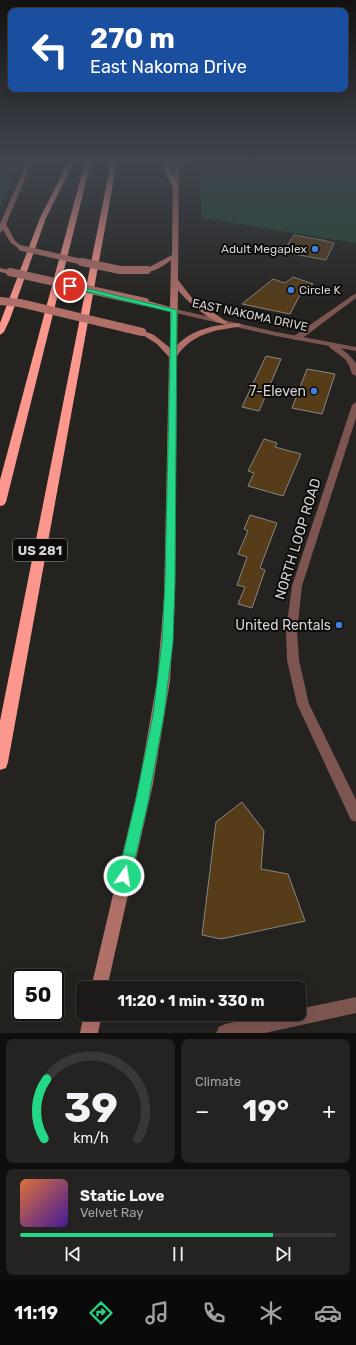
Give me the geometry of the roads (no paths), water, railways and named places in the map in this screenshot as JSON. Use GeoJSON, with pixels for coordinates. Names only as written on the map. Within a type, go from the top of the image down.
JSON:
{"type":"FeatureCollection","features":[{"type":"Feature","properties":{"kind":"highway"},"geometry":{"type":"LineString","coordinates":[[0,332],[47,210]]}},
{"type":"Feature","properties":{"kind":"highway"},"geometry":{"type":"LineString","coordinates":[[0,502],[76,210]]}},
{"type":"Feature","properties":{"kind":"highway","name":"US 281"},"geometry":{"type":"LineString","coordinates":[[0,762],[105,210]]}},
{"type":"Feature","properties":{"kind":"main road"},"geometry":{"type":"LineString","coordinates":[[0,231],[9,210]]}},
{"type":"Feature","properties":{"kind":"main road"},"geometry":{"type":"LineString","coordinates":[[101,981],[141,803],[164,677],[170,581],[175,210]]}},
{"type":"Feature","properties":{"kind":"main road"},"geometry":{"type":"LineString","coordinates":[[2,226],[13,242],[22,248],[125,270],[148,270],[158,266],[174,256]]}},
{"type":"Feature","properties":{"kind":"main road","name":"EAST NAKOMA DRIVE"},"geometry":{"type":"LineString","coordinates":[[0,270],[145,302],[174,310]]}},
{"type":"Feature","properties":{"kind":"main road"},"geometry":{"type":"LineString","coordinates":[[174,279],[180,292],[223,322]]}},
{"type":"Feature","properties":{"kind":"main road"},"geometry":{"type":"LineString","coordinates":[[0,301],[20,303],[142,332],[154,337],[173,356]]}},
{"type":"Feature","properties":{"kind":"main road"},"geometry":{"type":"LineString","coordinates":[[173,356],[184,342],[195,335],[214,329],[238,325]]}},
{"type":"Feature","properties":{"kind":"main road"},"geometry":{"type":"LineString","coordinates":[[89,1033],[92,1021]]}},
{"type":"Feature","properties":{"kind":"street"},"geometry":{"type":"LineString","coordinates":[[297,338],[356,295]]}},
{"type":"Feature","properties":{"kind":"street","name":"EAST NAKOMA DRIVE"},"geometry":{"type":"LineString","coordinates":[[174,310],[297,338],[356,349]]}},
{"type":"Feature","properties":{"kind":"street"},"geometry":{"type":"LineString","coordinates":[[332,345],[355,366],[356,374]]}},
{"type":"Feature","properties":{"kind":"street","name":"NORTH LOOP ROAD"},"geometry":{"type":"LineString","coordinates":[[356,405],[297,586],[291,629],[292,653],[303,706],[356,815]]}},
{"type":"Feature","properties":{"kind":"street"},"geometry":{"type":"LineString","coordinates":[[226,1033],[356,1005]]}},
{"type":"Feature","properties":{"kind":"place","name":"Adult Megaplex"},"geometry":{"type":"Point","coordinates":[315,249]}},
{"type":"Feature","properties":{"kind":"place","name":"Circle K"},"geometry":{"type":"Point","coordinates":[291,290]}},
{"type":"Feature","properties":{"kind":"place","name":"7-Eleven"},"geometry":{"type":"Point","coordinates":[314,391]}},
{"type":"Feature","properties":{"kind":"place","name":"United Rentals"},"geometry":{"type":"Point","coordinates":[339,625]}}]}
